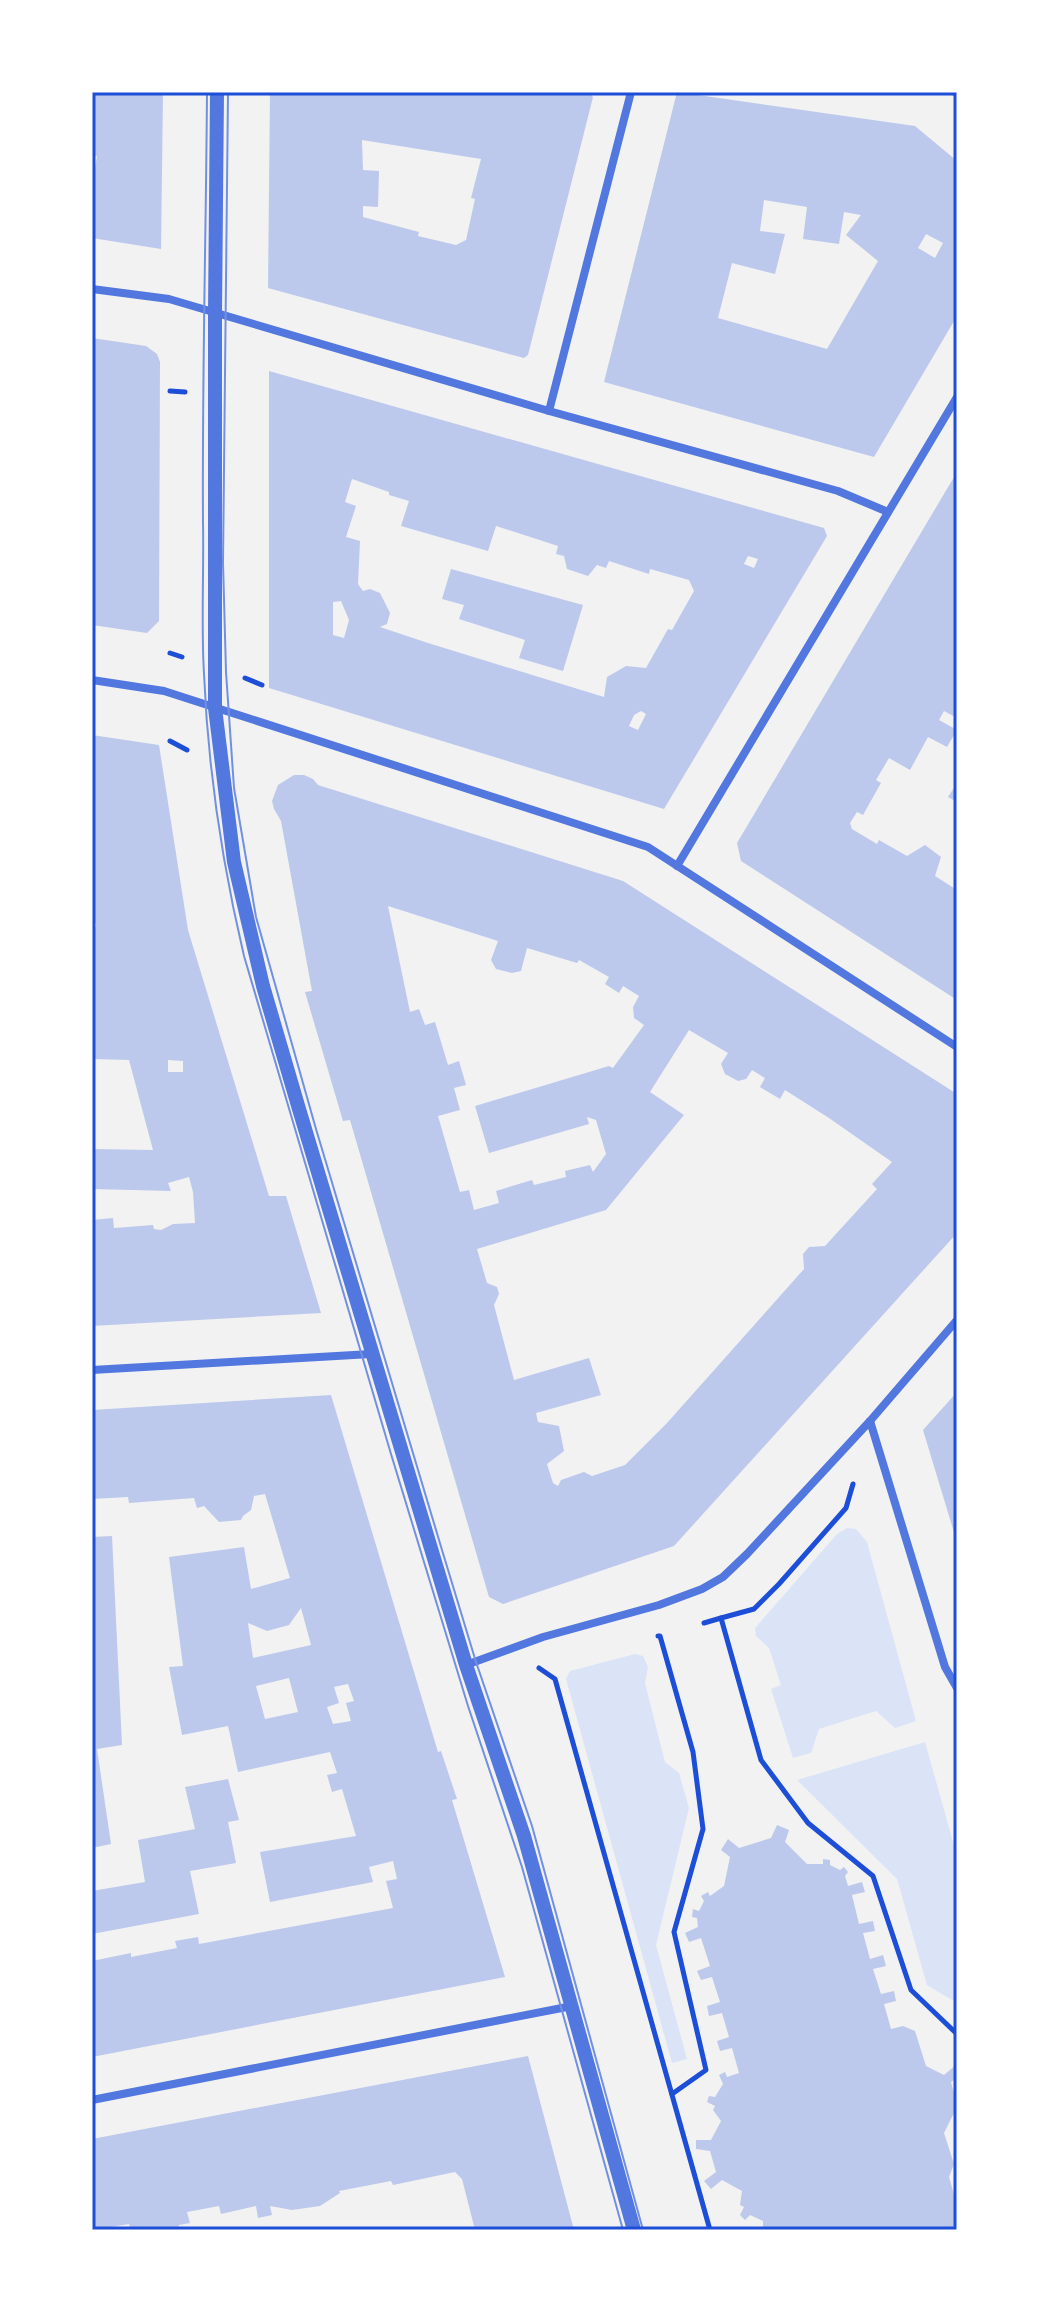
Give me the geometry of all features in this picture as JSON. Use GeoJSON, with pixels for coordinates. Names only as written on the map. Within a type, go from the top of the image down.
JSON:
{"type":"FeatureCollection","features":[{"type":"Feature","properties":{"kind":"street"},"geometry":{"type":"LineString","coordinates":[[217,92],[215,708],[234,862],[263,986],[466,1665],[524,1836],[634,2230]]}},
{"type":"Feature","properties":{"kind":"street"},"geometry":{"type":"LineString","coordinates":[[549,411],[631,92]]}},
{"type":"Feature","properties":{"kind":"street"},"geometry":{"type":"LineString","coordinates":[[92,289],[169,299],[549,411],[838,491],[888,512]]}},
{"type":"Feature","properties":{"kind":"street"},"geometry":{"type":"LineString","coordinates":[[677,866],[957,397]]}},
{"type":"Feature","properties":{"kind":"street"},"geometry":{"type":"LineString","coordinates":[[92,680],[164,691],[648,847],[957,1047]]}},
{"type":"Feature","properties":{"kind":"street"},"geometry":{"type":"LineString","coordinates":[[466,1665],[543,1637],[659,1605],[702,1589],[723,1577],[870,1421],[957,1320]]}},
{"type":"Feature","properties":{"kind":"street"},"geometry":{"type":"LineString","coordinates":[[92,1370],[371,1354]]}},
{"type":"Feature","properties":{"kind":"street"},"geometry":{"type":"LineString","coordinates":[[870,1421],[945,1667],[957,1688]]}},
{"type":"Feature","properties":{"kind":"street"},"geometry":{"type":"LineString","coordinates":[[92,2100],[572,2006]]}},
{"type":"Feature","properties":{"kind":"path"},"geometry":{"type":"LineString","coordinates":[[690,1627],[754,1609],[846,1508],[853,1481]]}},
{"type":"Feature","properties":{"kind":"path"},"geometry":{"type":"LineString","coordinates":[[721,1618],[761,1760],[808,1823],[873,1876],[911,1990],[957,2034]]}},
{"type":"Feature","properties":{"kind":"path"},"geometry":{"type":"LineString","coordinates":[[645,1640],[660,1636],[693,1752],[703,1829],[674,1932],[706,2070],[672,2094]]}},
{"type":"Feature","properties":{"kind":"path"},"geometry":{"type":"LineString","coordinates":[[528,1666],[553,1664]]}},
{"type":"Feature","properties":{"kind":"path"},"geometry":{"type":"LineString","coordinates":[[538,1667],[555,1679],[710,2230]]}},
{"type":"Feature","properties":{"kind":"shaded area"},"geometry":{"type":"Polygon","coordinates":[[[847,1528],[856,1529],[867,1542],[916,1721],[895,1728],[876,1711],[819,1729],[811,1753],[793,1758],[771,1689],[781,1685],[769,1648],[756,1636],[755,1628],[837,1534],[847,1528]]]}},
{"type":"Feature","properties":{"kind":"shaded area"},"geometry":{"type":"Polygon","coordinates":[[[635,1654],[643,1656],[648,1667],[645,1683],[665,1762],[679,1773],[689,1808],[656,1945],[687,2059],[672,2063],[566,1679],[570,1671],[635,1654]]]}},
{"type":"Feature","properties":{"kind":"shaded area"},"geometry":{"type":"Polygon","coordinates":[[[925,1742],[957,1856],[957,2003],[927,1985],[897,1879],[797,1780],[925,1742]]]}},
{"type":"Feature","properties":{"kind":"building"},"geometry":{"type":"Polygon","coordinates":[[[92,92],[163,92],[161,249],[92,238],[92,174],[97,156],[92,155],[92,92]]]}},
{"type":"Feature","properties":{"kind":"building"},"geometry":{"type":"Polygon","coordinates":[[[270,92],[589,92],[593,97],[528,355],[524,358],[268,288],[270,92]],[[362,140],[363,170],[379,171],[378,207],[363,206],[363,217],[456,245],[466,240],[475,199],[471,198],[481,159],[362,140]]]}},
{"type":"Feature","properties":{"kind":"building"},"geometry":{"type":"Polygon","coordinates":[[[677,92],[915,126],[957,161],[957,316],[874,457],[604,382],[677,92]],[[764,200],[760,231],[785,234],[775,274],[732,263],[718,318],[827,349],[878,261],[846,235],[861,215],[844,212],[839,244],[803,239],[807,207],[764,200]],[[926,234],[918,248],[935,258],[943,243],[926,234]]]}},
{"type":"Feature","properties":{"kind":"building"},"geometry":{"type":"Polygon","coordinates":[[[92,338],[146,346],[157,354],[160,362],[159,621],[147,633],[92,625],[92,338]]]}},
{"type":"Feature","properties":{"kind":"building"},"geometry":{"type":"Polygon","coordinates":[[[269,371],[824,528],[827,536],[664,809],[269,688],[269,371]],[[352,479],[345,502],[356,506],[346,537],[360,541],[358,584],[363,591],[370,589],[380,593],[390,613],[387,624],[380,627],[604,697],[607,677],[626,666],[646,668],[694,591],[689,580],[650,569],[649,574],[609,561],[606,568],[597,565],[588,576],[567,569],[564,556],[556,554],[558,546],[496,526],[488,551],[401,526],[409,501],[352,479]],[[748,556],[744,564],[754,568],[758,559],[748,556]],[[341,601],[333,602],[333,635],[344,638],[349,620],[341,601]],[[641,711],[634,715],[629,726],[638,730],[646,714],[641,711]]]}},
{"type":"Feature","properties":{"kind":"building"},"geometry":{"type":"Polygon","coordinates":[[[957,472],[957,688],[954,693],[957,695],[957,718],[944,711],[939,720],[957,730],[947,747],[928,737],[910,770],[889,758],[876,780],[881,783],[863,815],[857,812],[850,823],[852,829],[877,844],[879,840],[907,856],[925,845],[941,857],[935,876],[957,890],[957,1000],[741,861],[737,843],[957,472]]]}},
{"type":"Feature","properties":{"kind":"building"},"geometry":{"type":"Polygon","coordinates":[[[451,569],[583,605],[563,671],[519,658],[525,640],[459,619],[464,605],[442,599],[451,569]]]}},
{"type":"Feature","properties":{"kind":"building"},"geometry":{"type":"Polygon","coordinates":[[[92,735],[159,745],[188,930],[269,1196],[286,1196],[321,1313],[92,1326],[92,1220],[113,1218],[114,1228],[153,1225],[154,1229],[161,1230],[173,1224],[195,1223],[189,1177],[168,1183],[171,1191],[92,1189],[92,1149],[153,1150],[129,1060],[92,1059],[92,927],[96,927],[92,903],[92,735]],[[168,1060],[168,1072],[183,1072],[183,1061],[168,1060]]]}},
{"type":"Feature","properties":{"kind":"building"},"geometry":{"type":"Polygon","coordinates":[[[294,775],[304,775],[318,785],[623,881],[957,1094],[957,1233],[674,1546],[503,1604],[489,1597],[350,1120],[343,1121],[305,992],[312,991],[281,821],[272,801],[278,785],[294,775]],[[388,906],[410,1012],[419,1009],[425,1025],[435,1022],[448,1065],[459,1061],[466,1085],[454,1088],[460,1110],[438,1116],[460,1192],[469,1190],[474,1210],[499,1203],[496,1191],[532,1180],[534,1185],[566,1177],[565,1171],[590,1165],[593,1172],[606,1154],[596,1120],[587,1117],[589,1124],[489,1153],[475,1106],[609,1066],[613,1068],[644,1025],[634,1018],[633,1007],[639,996],[623,986],[619,993],[605,984],[609,977],[579,960],[577,963],[527,948],[521,971],[512,973],[496,969],[491,960],[498,941],[388,906]],[[689,1030],[650,1092],[684,1115],[606,1210],[477,1249],[487,1283],[497,1287],[499,1294],[494,1305],[514,1380],[589,1358],[601,1395],[536,1413],[538,1422],[559,1426],[564,1451],[547,1464],[553,1483],[558,1486],[561,1480],[584,1472],[592,1476],[625,1465],[667,1423],[804,1269],[803,1254],[809,1247],[825,1246],[877,1189],[872,1184],[892,1162],[785,1090],[780,1099],[760,1087],[765,1078],[752,1070],[746,1079],[738,1081],[725,1074],[721,1064],[728,1053],[689,1030]]]}},
{"type":"Feature","properties":{"kind":"building"},"geometry":{"type":"Polygon","coordinates":[[[957,783],[957,802],[948,797],[957,783]]]}},
{"type":"Feature","properties":{"kind":"building"},"geometry":{"type":"Polygon","coordinates":[[[957,1392],[957,1539],[956,1539],[923,1430],[957,1392]]]}},
{"type":"Feature","properties":{"kind":"building"},"geometry":{"type":"Polygon","coordinates":[[[331,1395],[438,1752],[441,1751],[457,1799],[452,1800],[505,1977],[92,2057],[92,1961],[177,1948],[175,1941],[198,1937],[199,1944],[393,1908],[386,1881],[397,1879],[393,1861],[369,1867],[373,1882],[270,1902],[260,1852],[356,1836],[342,1789],[332,1792],[327,1775],[337,1773],[330,1752],[238,1772],[228,1726],[182,1735],[169,1667],[183,1666],[169,1557],[244,1547],[251,1589],[290,1578],[265,1494],[254,1496],[251,1510],[241,1520],[219,1522],[204,1506],[197,1508],[194,1498],[129,1503],[128,1497],[92,1499],[92,1410],[331,1395]],[[301,1608],[289,1625],[267,1631],[248,1623],[253,1658],[311,1645],[301,1608]],[[289,1678],[256,1686],[265,1719],[298,1712],[289,1678]],[[348,1684],[334,1687],[339,1703],[327,1707],[333,1724],[351,1721],[346,1703],[354,1701],[348,1684]]]}},
{"type":"Feature","properties":{"kind":"building"},"geometry":{"type":"Polygon","coordinates":[[[112,1536],[122,1745],[97,1749],[111,1844],[92,1848],[92,1537],[112,1536]]]}},
{"type":"Feature","properties":{"kind":"building"},"geometry":{"type":"Polygon","coordinates":[[[228,1779],[239,1820],[228,1822],[236,1863],[190,1871],[199,1914],[92,1934],[92,1891],[145,1882],[138,1840],[195,1829],[185,1787],[228,1779]]]}},
{"type":"Feature","properties":{"kind":"building"},"geometry":{"type":"Polygon","coordinates":[[[777,1825],[789,1830],[785,1842],[807,1864],[823,1864],[823,1859],[830,1860],[830,1865],[840,1870],[844,1867],[848,1872],[845,1876],[848,1886],[862,1882],[865,1892],[852,1895],[859,1924],[873,1921],[875,1931],[863,1933],[870,1959],[883,1955],[886,1966],[873,1969],[881,1994],[894,1991],[896,2001],[884,2004],[891,2029],[903,2026],[915,2031],[926,2066],[944,2075],[957,2064],[957,2078],[951,2082],[957,2114],[954,2113],[944,2133],[954,2164],[949,2177],[957,2205],[953,2228],[763,2230],[763,2221],[750,2215],[745,2220],[740,2215],[744,2207],[740,2205],[742,2191],[722,2180],[711,2189],[704,2181],[716,2172],[710,2151],[696,2149],[696,2140],[711,2140],[721,2121],[713,2110],[715,2106],[707,2102],[709,2096],[715,2097],[723,2084],[719,2075],[725,2072],[727,2077],[739,2073],[732,2048],[720,2051],[717,2041],[729,2037],[722,2013],[709,2016],[707,2006],[720,2002],[712,1977],[701,1980],[697,1971],[710,1966],[701,1938],[689,1942],[685,1933],[698,1927],[697,1918],[692,1917],[693,1909],[699,1911],[704,1901],[701,1896],[708,1892],[710,1896],[724,1886],[730,1857],[721,1850],[728,1839],[739,1848],[771,1838],[777,1825]]]}},
{"type":"Feature","properties":{"kind":"building"},"geometry":{"type":"Polygon","coordinates":[[[528,2056],[574,2230],[475,2230],[462,2179],[455,2172],[393,2185],[391,2181],[339,2191],[320,2206],[292,2210],[270,2206],[272,2215],[258,2218],[256,2206],[221,2214],[219,2206],[187,2212],[190,2223],[179,2225],[177,2230],[131,2230],[129,2224],[92,2230],[92,2139],[528,2056]]]}},
{"type":"Feature","properties":{"kind":"tram line"},"geometry":{"type":"LineString","coordinates":[[207,92],[203,655],[217,816],[229,886],[244,956],[391,1454],[468,1706],[522,1867],[623,2230]]}},
{"type":"Feature","properties":{"kind":"tram line"},"geometry":{"type":"LineString","coordinates":[[228,92],[223,563],[226,672],[234,788],[256,917],[316,1129],[476,1662],[532,1826],[643,2230]]}}]}
